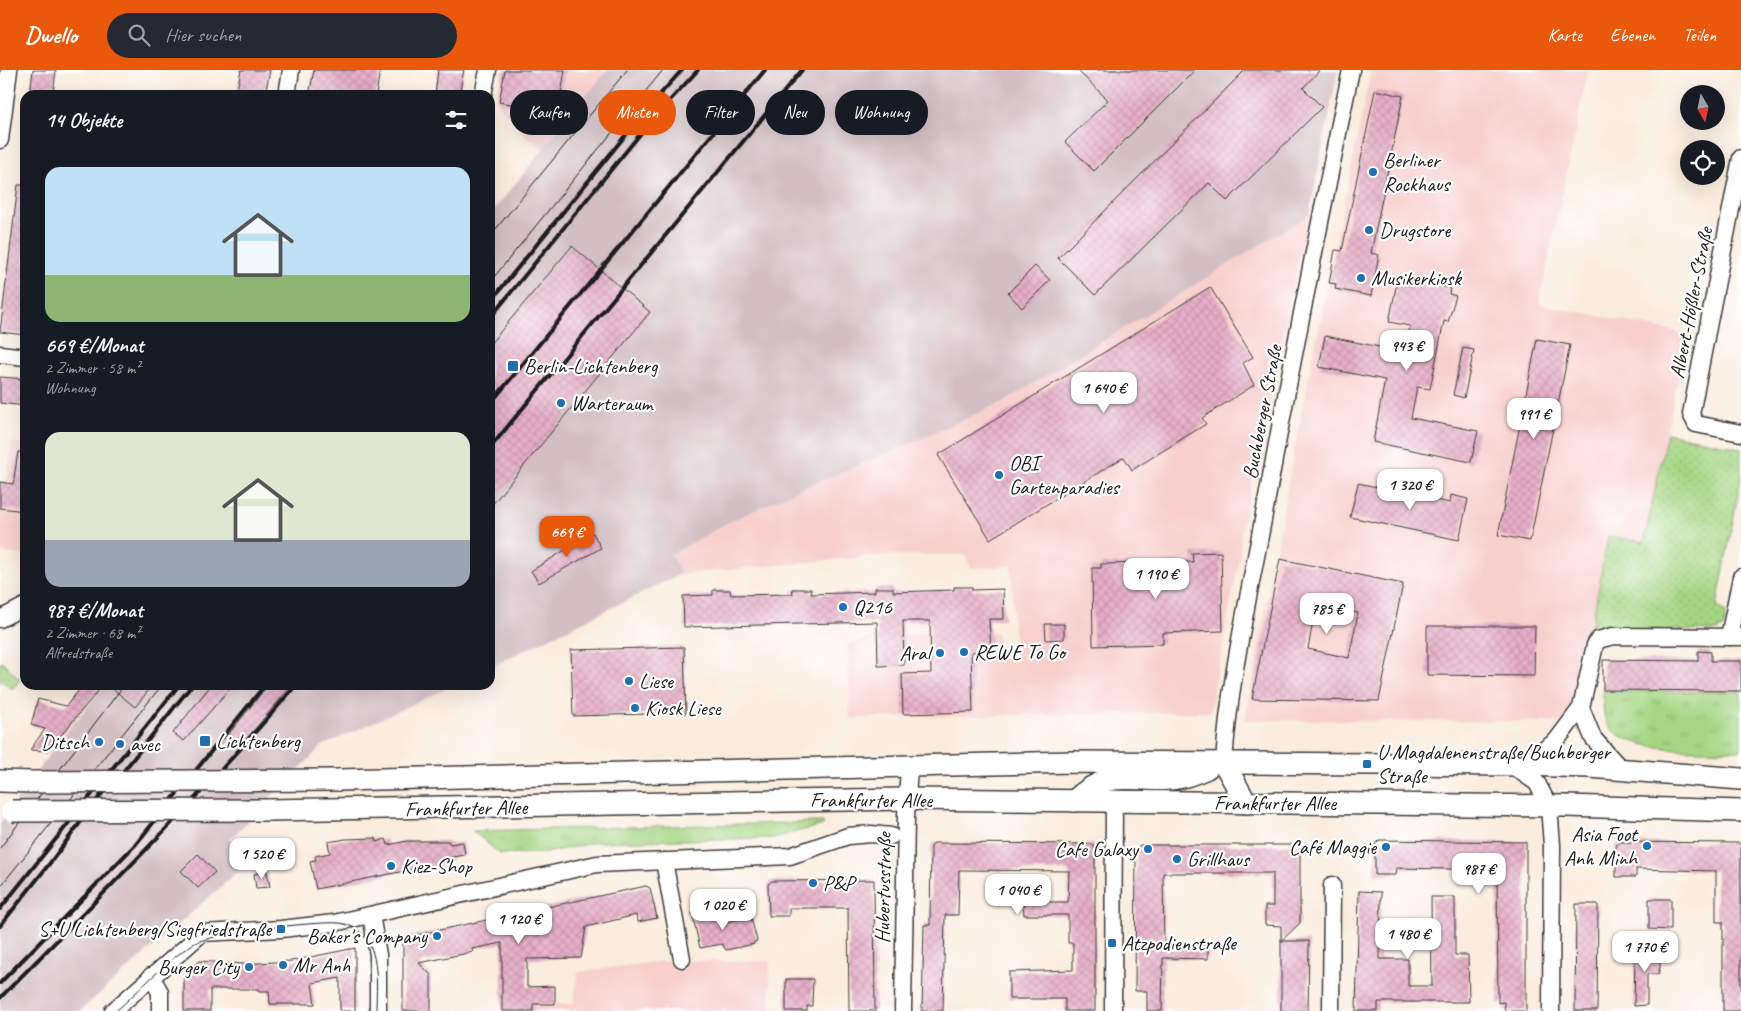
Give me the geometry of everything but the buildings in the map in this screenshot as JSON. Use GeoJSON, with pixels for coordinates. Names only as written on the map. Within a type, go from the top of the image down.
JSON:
{"type":"FeatureCollection","features":[{"type":"Feature","properties":{"kind":"main road","name":"Frankfurter Allee"},"geometry":{"type":"LineString","coordinates":[[0,781],[338,780],[1073,762],[1517,765],[1622,770],[1741,779]]}},
{"type":"Feature","properties":{"kind":"main road"},"geometry":{"type":"LineString","coordinates":[[1074,801],[1086,789],[1113,778],[1178,778],[1224,763]]}},
{"type":"Feature","properties":{"kind":"main road"},"geometry":{"type":"LineString","coordinates":[[1114,802],[1130,789],[1196,789],[1214,779],[1224,763]]}},
{"type":"Feature","properties":{"kind":"main road"},"geometry":{"type":"LineString","coordinates":[[1224,763],[1246,803]]}},
{"type":"Feature","properties":{"kind":"main road","name":"Frankfurter Allee"},"geometry":{"type":"LineString","coordinates":[[6,811],[299,810],[906,799],[1549,806],[1741,811]]}},
{"type":"Feature","properties":{"kind":"street"},"geometry":{"type":"LineString","coordinates":[[0,140],[9,70]]}},
{"type":"Feature","properties":{"kind":"street"},"geometry":{"type":"LineString","coordinates":[[288,90],[291,70]]}},
{"type":"Feature","properties":{"kind":"street"},"geometry":{"type":"LineString","coordinates":[[484,90],[488,70]]}},
{"type":"Feature","properties":{"kind":"street","name":"Buchberger Straße"},"geometry":{"type":"LineString","coordinates":[[1224,763],[1227,718],[1236,659],[1279,429],[1351,70]]}},
{"type":"Feature","properties":{"kind":"street","name":"Albert-Hößler-Straße"},"geometry":{"type":"LineString","coordinates":[[1741,158],[1738,193],[1691,414],[1696,424],[1741,433]]}},
{"type":"Feature","properties":{"kind":"street"},"geometry":{"type":"LineString","coordinates":[[0,354],[20,356]]}},
{"type":"Feature","properties":{"kind":"street"},"geometry":{"type":"LineString","coordinates":[[1551,1011],[1552,845],[1549,806],[1537,783],[1517,765],[1556,741],[1581,708],[1595,645],[1598,640],[1613,636],[1735,637],[1741,578]]}},
{"type":"Feature","properties":{"kind":"street"},"geometry":{"type":"LineString","coordinates":[[0,619],[20,609]]}},
{"type":"Feature","properties":{"kind":"street"},"geometry":{"type":"LineString","coordinates":[[1581,708],[1593,738],[1622,770]]}},
{"type":"Feature","properties":{"kind":"street","name":"Hubertusstraße"},"geometry":{"type":"LineString","coordinates":[[903,1011],[906,799],[909,766]]}},
{"type":"Feature","properties":{"kind":"street"},"geometry":{"type":"LineString","coordinates":[[1113,1011],[1114,802]]}},
{"type":"Feature","properties":{"kind":"street","name":"Frankfurter Allee"},"geometry":{"type":"LineString","coordinates":[[113,1011],[202,933],[308,926],[371,915],[597,864],[790,856],[848,836],[871,834],[891,836]]}},
{"type":"Feature","properties":{"kind":"street"},"geometry":{"type":"LineString","coordinates":[[664,861],[682,959]]}},
{"type":"Feature","properties":{"kind":"street"},"geometry":{"type":"LineString","coordinates":[[1331,1011],[1332,884]]}},
{"type":"Feature","properties":{"kind":"street"},"geometry":{"type":"LineString","coordinates":[[371,915],[378,955],[378,1011]]}},
{"type":"Feature","properties":{"kind":"street"},"geometry":{"type":"LineString","coordinates":[[151,976],[160,992],[160,1011]]}},
{"type":"Feature","properties":{"kind":"shaded area"},"geometry":{"type":"Polygon","coordinates":[[[502,70],[607,70],[588,94],[588,90],[510,90],[510,118],[496,100],[502,70]]]}},
{"type":"Feature","properties":{"kind":"shaded area"},"geometry":{"type":"Polygon","coordinates":[[[607,70],[1338,70],[1309,215],[1003,402],[888,453],[800,489],[725,524],[671,555],[681,574],[495,665],[495,209],[555,135],[588,135],[588,94],[607,70]]]}},
{"type":"Feature","properties":{"kind":"shaded area"},"geometry":{"type":"Polygon","coordinates":[[[1371,70],[1588,70],[1539,304],[1687,334],[1644,542],[1608,536],[1577,696],[1564,722],[1245,720],[1295,446],[1371,70]]]}},
{"type":"Feature","properties":{"kind":"shaded area"},"geometry":{"type":"Polygon","coordinates":[[[525,135],[555,135],[544,149],[525,135]]]}},
{"type":"Feature","properties":{"kind":"shaded area"},"geometry":{"type":"Polygon","coordinates":[[[1308,215],[1241,533],[1240,553],[1210,712],[850,718],[848,645],[878,635],[997,632],[998,657],[1015,656],[1011,566],[971,568],[965,555],[886,555],[681,574],[671,555],[725,524],[800,489],[888,453],[1003,402],[1308,215]]]}},
{"type":"Feature","properties":{"kind":"shaded area"},"geometry":{"type":"Polygon","coordinates":[[[12,442],[20,443],[20,555],[0,552],[0,508],[16,484],[7,483],[12,442]]]}},
{"type":"Feature","properties":{"kind":"shaded area"},"geometry":{"type":"Polygon","coordinates":[[[101,690],[443,690],[322,746],[228,841],[252,842],[256,851],[251,860],[80,1011],[0,1011],[0,823],[56,745],[101,690]]]}},
{"type":"Feature","properties":{"kind":"shaded area"},"geometry":{"type":"Polygon","coordinates":[[[662,961],[770,961],[770,1011],[533,1011],[533,1004],[573,1004],[578,972],[662,961]]]}},
{"type":"Feature","properties":{"kind":"green space"},"geometry":{"type":"Polygon","coordinates":[[[1667,433],[1741,448],[1741,478],[1717,606],[1726,613],[1724,627],[1717,631],[1591,629],[1608,536],[1644,542],[1667,433]]]}},
{"type":"Feature","properties":{"kind":"green space"},"geometry":{"type":"Polygon","coordinates":[[[3,662],[20,680],[12,689],[2,681],[0,683],[0,663],[3,662]]]}},
{"type":"Feature","properties":{"kind":"green space"},"geometry":{"type":"Polygon","coordinates":[[[1603,691],[1741,692],[1741,750],[1690,750],[1650,746],[1632,741],[1618,734],[1608,725],[1604,713],[1603,691]]]}},
{"type":"Feature","properties":{"kind":"green space"},"geometry":{"type":"Polygon","coordinates":[[[823,822],[823,825],[773,838],[596,842],[545,853],[500,854],[473,831],[823,822]]]}},
{"type":"Feature","properties":{"kind":"tram line"},"geometry":{"type":"LineString","coordinates":[[495,230],[627,70]]}},
{"type":"Feature","properties":{"kind":"tram line"},"geometry":{"type":"LineString","coordinates":[[495,276],[663,70]]}},
{"type":"Feature","properties":{"kind":"tram line"},"geometry":{"type":"LineString","coordinates":[[0,848],[120,690]]}},
{"type":"Feature","properties":{"kind":"tram line"},"geometry":{"type":"LineString","coordinates":[[0,887],[158,690]]}},
{"type":"Feature","properties":{"kind":"tram line"},"geometry":{"type":"LineString","coordinates":[[116,1011],[183,950],[193,944],[241,932],[327,923],[339,923],[350,926],[360,932],[367,940],[376,969],[376,1011]]}},
{"type":"Feature","properties":{"kind":"railway"},"geometry":{"type":"LineString","coordinates":[[495,296],[646,110],[682,70]]}},
{"type":"Feature","properties":{"kind":"railway"},"geometry":{"type":"LineString","coordinates":[[495,312],[650,122],[698,70]]}},
{"type":"Feature","properties":{"kind":"railway"},"geometry":{"type":"LineString","coordinates":[[495,398],[765,70]]}},
{"type":"Feature","properties":{"kind":"railway"},"geometry":{"type":"LineString","coordinates":[[495,442],[802,70]]}},
{"type":"Feature","properties":{"kind":"railway"},"geometry":{"type":"LineString","coordinates":[[0,909],[175,690]]}},
{"type":"Feature","properties":{"kind":"railway"},"geometry":{"type":"LineString","coordinates":[[114,783],[188,690]]}},
{"type":"Feature","properties":{"kind":"railway"},"geometry":{"type":"LineString","coordinates":[[0,983],[136,844],[261,690]]}},
{"type":"Feature","properties":{"kind":"railway"},"geometry":{"type":"LineString","coordinates":[[0,998],[114,883],[225,766],[292,690]]}},
{"type":"Feature","properties":{"kind":"railway"},"geometry":{"type":"LineString","coordinates":[[0,926],[115,776]]}},
{"type":"Feature","properties":{"kind":"place","name":"Berliner Rockhaus"},"geometry":{"type":"Point","coordinates":[1373,172]}},
{"type":"Feature","properties":{"kind":"place","name":"Drugstore"},"geometry":{"type":"Point","coordinates":[1369,230]}},
{"type":"Feature","properties":{"kind":"place","name":"Musikerkiosk"},"geometry":{"type":"Point","coordinates":[1361,278]}},
{"type":"Feature","properties":{"kind":"place","name":"Berlin-Lichtenberg"},"geometry":{"type":"Point","coordinates":[513,366]}},
{"type":"Feature","properties":{"kind":"place","name":"Warteraum"},"geometry":{"type":"Point","coordinates":[561,403]}},
{"type":"Feature","properties":{"kind":"place","name":"OBI Gartenparadies"},"geometry":{"type":"Point","coordinates":[999,475]}},
{"type":"Feature","properties":{"kind":"place","name":"Q216"},"geometry":{"type":"Point","coordinates":[843,607]}},
{"type":"Feature","properties":{"kind":"place","name":"REWE To Go"},"geometry":{"type":"Point","coordinates":[964,652]}},
{"type":"Feature","properties":{"kind":"place","name":"Aral"},"geometry":{"type":"Point","coordinates":[940,653]}},
{"type":"Feature","properties":{"kind":"place","name":"Liese"},"geometry":{"type":"Point","coordinates":[629,681]}},
{"type":"Feature","properties":{"kind":"place","name":"Kiosk Liese"},"geometry":{"type":"Point","coordinates":[635,708]}},
{"type":"Feature","properties":{"kind":"place","name":"Lichtenberg"},"geometry":{"type":"Point","coordinates":[205,741]}},
{"type":"Feature","properties":{"kind":"place","name":"Ditsch"},"geometry":{"type":"Point","coordinates":[99,742]}},
{"type":"Feature","properties":{"kind":"place","name":"avec"},"geometry":{"type":"Point","coordinates":[120,744]}},
{"type":"Feature","properties":{"kind":"place","name":"U Magdalenenstraße/Buchberger Straße"},"geometry":{"type":"Point","coordinates":[1367,764]}},
{"type":"Feature","properties":{"kind":"place","name":"Asia Foot Anh Minh"},"geometry":{"type":"Point","coordinates":[1647,846]}},
{"type":"Feature","properties":{"kind":"place","name":"Café Maggie"},"geometry":{"type":"Point","coordinates":[1386,847]}},
{"type":"Feature","properties":{"kind":"place","name":"Cafe Galaxy"},"geometry":{"type":"Point","coordinates":[1148,849]}},
{"type":"Feature","properties":{"kind":"place","name":"Grillhaus"},"geometry":{"type":"Point","coordinates":[1177,859]}},
{"type":"Feature","properties":{"kind":"place","name":"Kiez-Shop"},"geometry":{"type":"Point","coordinates":[391,866]}},
{"type":"Feature","properties":{"kind":"place","name":"P&P"},"geometry":{"type":"Point","coordinates":[813,883]}},
{"type":"Feature","properties":{"kind":"place","name":"S+U Lichtenberg/Siegfriedstraße"},"geometry":{"type":"Point","coordinates":[281,929]}},
{"type":"Feature","properties":{"kind":"place","name":"Baker's Company"},"geometry":{"type":"Point","coordinates":[437,936]}},
{"type":"Feature","properties":{"kind":"place","name":"Atzpodienstraße"},"geometry":{"type":"Point","coordinates":[1112,943]}},
{"type":"Feature","properties":{"kind":"place","name":"Mr Anh"},"geometry":{"type":"Point","coordinates":[283,965]}},
{"type":"Feature","properties":{"kind":"place","name":"Burger City"},"geometry":{"type":"Point","coordinates":[249,967]}}]}
